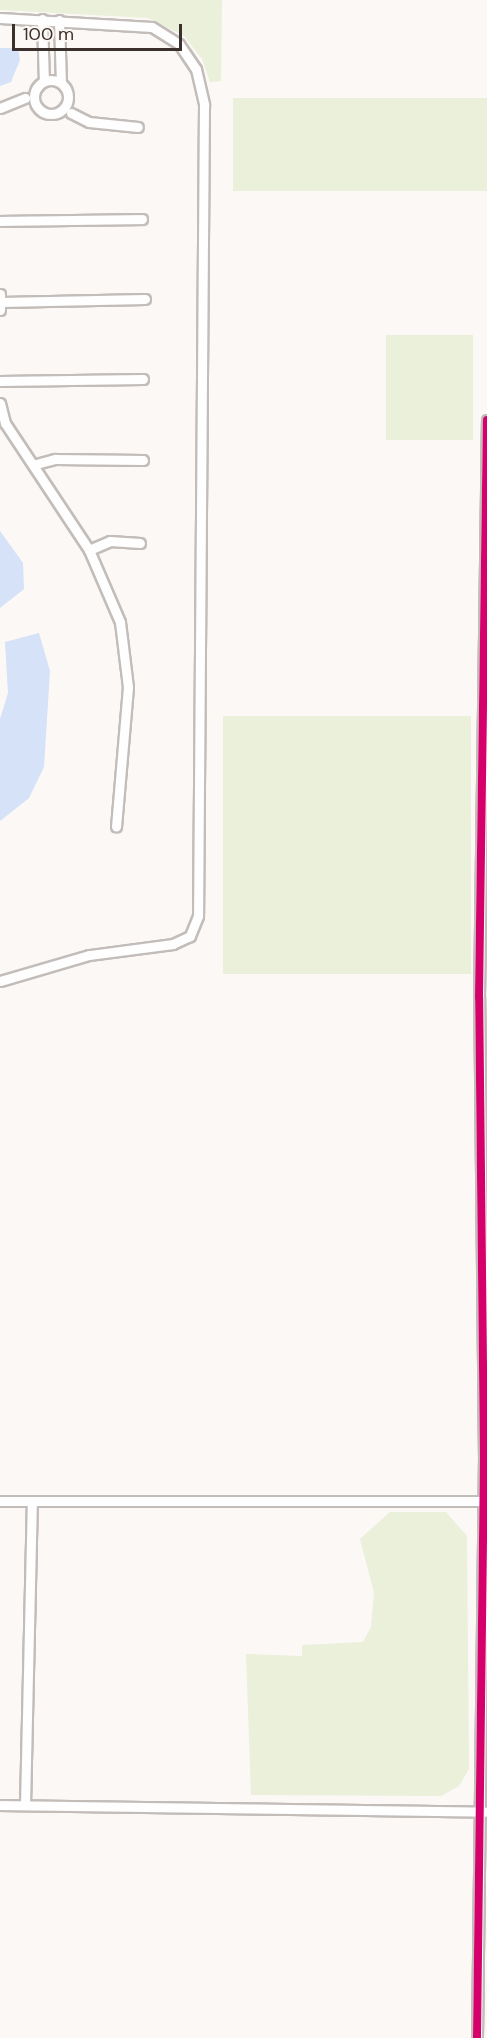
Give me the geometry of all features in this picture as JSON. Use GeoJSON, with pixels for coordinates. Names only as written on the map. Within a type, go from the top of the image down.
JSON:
{"type":"FeatureCollection","features":[{"type":"Feature","properties":{"kind":"street"},"geometry":{"type":"LineString","coordinates":[[0,18],[152,27],[179,44],[190,61],[204,105],[198,916],[190,936],[173,944],[89,955],[0,981]]}},
{"type":"Feature","properties":{"kind":"street"},"geometry":{"type":"LineString","coordinates":[[42,20],[44,81]]}},
{"type":"Feature","properties":{"kind":"street"},"geometry":{"type":"LineString","coordinates":[[59,20],[61,82],[71,113]]}},
{"type":"Feature","properties":{"kind":"street"},"geometry":{"type":"LineString","coordinates":[[0,108],[25,98],[44,81],[61,82]]}},
{"type":"Feature","properties":{"kind":"street"},"geometry":{"type":"LineString","coordinates":[[35,89],[37,107]]}},
{"type":"Feature","properties":{"kind":"street"},"geometry":{"type":"LineString","coordinates":[[25,98],[37,107],[58,113],[71,113],[89,122],[138,127]]}},
{"type":"Feature","properties":{"kind":"street"},"geometry":{"type":"LineString","coordinates":[[58,113],[68,99]]}},
{"type":"Feature","properties":{"kind":"street"},"geometry":{"type":"LineString","coordinates":[[0,221],[142,219]]}},
{"type":"Feature","properties":{"kind":"street"},"geometry":{"type":"LineString","coordinates":[[0,294],[0,310]]}},
{"type":"Feature","properties":{"kind":"street"},"geometry":{"type":"LineString","coordinates":[[1,302],[145,299]]}},
{"type":"Feature","properties":{"kind":"street"},"geometry":{"type":"LineString","coordinates":[[0,381],[143,379]]}},
{"type":"Feature","properties":{"kind":"street"},"geometry":{"type":"LineString","coordinates":[[0,403],[5,423],[36,464],[89,550],[120,622],[128,687],[116,826]]}},
{"type":"Feature","properties":{"kind":"street"},"geometry":{"type":"LineString","coordinates":[[477,2038],[484,1663],[485,1501],[479,997],[487,420]]}},
{"type":"Feature","properties":{"kind":"street"},"geometry":{"type":"LineString","coordinates":[[36,464],[55,459],[143,460]]}},
{"type":"Feature","properties":{"kind":"street"},"geometry":{"type":"LineString","coordinates":[[89,550],[110,541],[140,543]]}},
{"type":"Feature","properties":{"kind":"street"},"geometry":{"type":"LineString","coordinates":[[0,1501],[485,1501]]}},
{"type":"Feature","properties":{"kind":"street"},"geometry":{"type":"LineString","coordinates":[[25,1805],[32,1502]]}},
{"type":"Feature","properties":{"kind":"street"},"geometry":{"type":"LineString","coordinates":[[0,1805],[483,1812]]}},
{"type":"Feature","properties":{"kind":"green space"},"geometry":{"type":"Polygon","coordinates":[[[0,0],[222,0],[221,81],[210,82],[202,59],[184,36],[148,18],[0,10],[0,0]]]}},
{"type":"Feature","properties":{"kind":"green space"},"geometry":{"type":"Polygon","coordinates":[[[233,98],[487,98],[487,191],[233,191],[233,98]]]}},
{"type":"Feature","properties":{"kind":"green space"},"geometry":{"type":"Polygon","coordinates":[[[386,335],[473,335],[473,440],[386,440],[386,335]]]}},
{"type":"Feature","properties":{"kind":"green space"},"geometry":{"type":"Polygon","coordinates":[[[223,716],[471,716],[471,974],[223,974],[223,716]]]}},
{"type":"Feature","properties":{"kind":"green space"},"geometry":{"type":"Polygon","coordinates":[[[390,1512],[446,1512],[467,1536],[469,1769],[459,1786],[441,1796],[251,1795],[246,1654],[302,1656],[302,1645],[363,1642],[371,1627],[374,1593],[360,1539],[390,1512]]]}},
{"type":"Feature","properties":{"kind":"water"},"geometry":{"type":"Polygon","coordinates":[[[0,48],[18,48],[20,60],[11,82],[0,86],[0,48]]]}},
{"type":"Feature","properties":{"kind":"water"},"geometry":{"type":"Polygon","coordinates":[[[0,531],[23,563],[24,589],[0,608],[0,531]]]}},
{"type":"Feature","properties":{"kind":"water"},"geometry":{"type":"Polygon","coordinates":[[[39,633],[50,671],[44,767],[29,798],[0,821],[0,719],[8,693],[5,642],[39,633]]]}},
{"type":"Feature","properties":{"kind":"cycle path"},"geometry":{"type":"LineString","coordinates":[[477,2038],[484,1460],[479,997],[487,420]]}}]}
